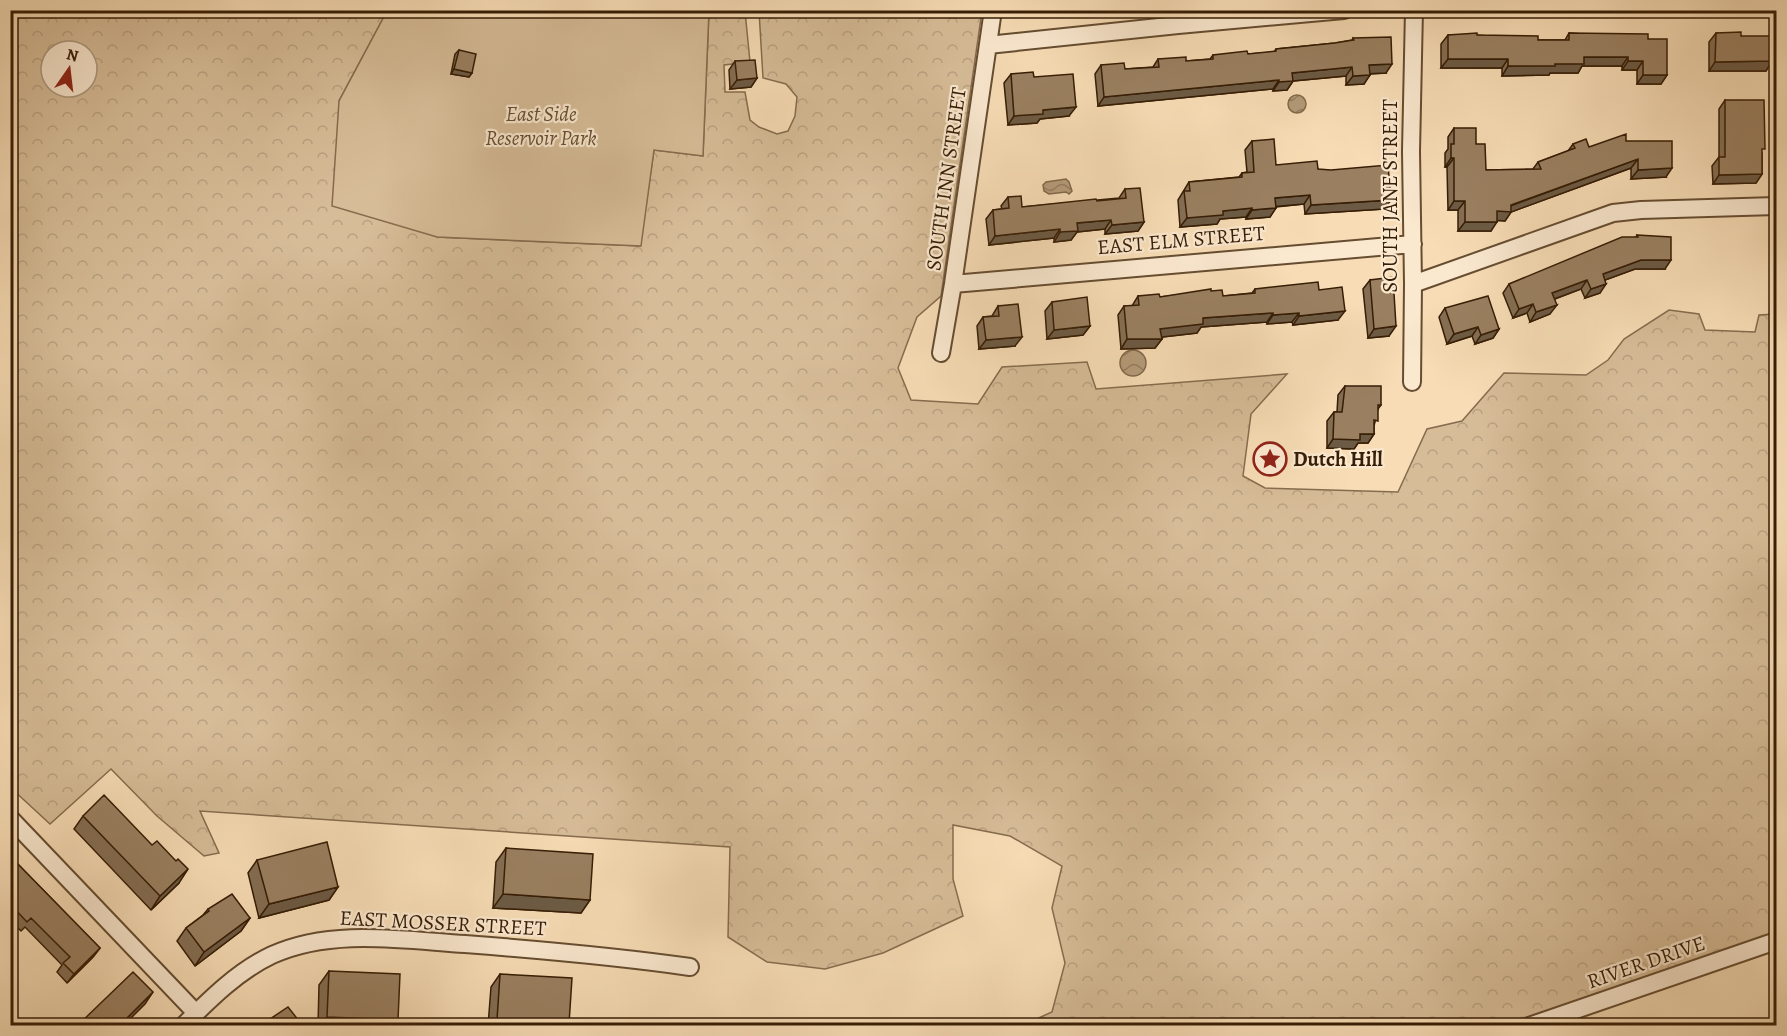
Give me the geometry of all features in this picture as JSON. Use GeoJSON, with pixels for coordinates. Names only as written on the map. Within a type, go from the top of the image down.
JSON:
{"type":"FeatureCollection","features":[{"type":"Feature","properties":{"kind":"street","name":"SOUTH INN STREET"},"geometry":{"type":"LineString","coordinates":[[941,353],[993,10]]}},
{"type":"Feature","properties":{"kind":"street"},"geometry":{"type":"LineString","coordinates":[[988,45],[1344,10]]}},
{"type":"Feature","properties":{"kind":"street","name":"SOUTH JANE STREET"},"geometry":{"type":"LineString","coordinates":[[1412,382],[1411,152],[1414,10]]}},
{"type":"Feature","properties":{"kind":"street"},"geometry":{"type":"LineString","coordinates":[[1413,284],[1613,213],[1776,206]]}},
{"type":"Feature","properties":{"kind":"street","name":"EAST ELM STREET"},"geometry":{"type":"LineString","coordinates":[[953,284],[1413,244]]}},
{"type":"Feature","properties":{"kind":"street"},"geometry":{"type":"LineString","coordinates":[[10,818],[196,1013]]}},
{"type":"Feature","properties":{"kind":"street","name":"EAST MOSSER STREET"},"geometry":{"type":"LineString","coordinates":[[183,1026],[242,973],[273,955],[326,940],[357,938],[535,949],[613,956],[690,967]]}},
{"type":"Feature","properties":{"kind":"street","name":"RIVER DRIVE"},"geometry":{"type":"LineString","coordinates":[[1529,1026],[1776,941]]}},
{"type":"Feature","properties":{"kind":"green space"},"geometry":{"type":"Polygon","coordinates":[[[11,11],[387,11],[339,101],[437,237],[640,246],[654,150],[703,156],[709,11],[745,11],[750,62],[724,65],[725,92],[745,92],[750,120],[759,127],[777,134],[788,131],[795,116],[797,97],[786,84],[763,78],[759,11],[982,11],[941,296],[917,317],[898,368],[911,400],[978,404],[1002,367],[1087,362],[1096,389],[1287,374],[1251,414],[1243,476],[1265,488],[1398,492],[1427,429],[1462,421],[1504,373],[1586,375],[1608,360],[1624,339],[1669,310],[1699,314],[1705,330],[1755,332],[1759,315],[1776,314],[1776,944],[1525,1025],[1023,1025],[1052,1012],[1065,963],[1052,908],[1062,866],[1010,836],[953,825],[953,879],[963,916],[883,953],[825,969],[767,962],[728,937],[730,847],[200,811],[219,853],[204,856],[157,816],[111,769],[50,824],[11,788],[11,11]]]}},
{"type":"Feature","properties":{"kind":"green space","name":"East Side Reservoir Park"},"geometry":{"type":"Polygon","coordinates":[[[387,11],[709,11],[703,156],[654,150],[641,246],[437,237],[332,206],[339,101],[387,11]]]}},
{"type":"Feature","properties":{"kind":"water"},"geometry":{"type":"Polygon","coordinates":[[[1293,95],[1301,95],[1306,100],[1304,111],[1293,113],[1288,108],[1288,100],[1293,95]]]}},
{"type":"Feature","properties":{"kind":"water"},"geometry":{"type":"Polygon","coordinates":[[[1066,179],[1072,191],[1069,194],[1066,192],[1049,194],[1044,191],[1043,185],[1046,182],[1066,179]]]}},
{"type":"Feature","properties":{"kind":"water"},"geometry":{"type":"Polygon","coordinates":[[[1133,350],[1142,354],[1146,363],[1142,372],[1133,376],[1124,372],[1120,363],[1124,354],[1133,350]]]}},
{"type":"Feature","properties":{"kind":"building"},"geometry":{"type":"Polygon","coordinates":[[[1741,32],[1741,36],[1772,36],[1772,61],[1715,62],[1716,33],[1741,32]]]}},
{"type":"Feature","properties":{"kind":"building"},"geometry":{"type":"Polygon","coordinates":[[[1477,33],[1477,35],[1538,36],[1538,40],[1569,40],[1569,33],[1648,34],[1648,39],[1667,39],[1667,75],[1643,75],[1643,61],[1628,61],[1628,57],[1584,57],[1584,64],[1555,64],[1555,66],[1508,66],[1508,59],[1448,59],[1448,35],[1477,33]]]}},
{"type":"Feature","properties":{"kind":"building"},"geometry":{"type":"Polygon","coordinates":[[[1391,37],[1392,64],[1369,65],[1370,75],[1353,76],[1352,67],[1292,73],[1293,81],[1279,82],[1279,80],[1104,97],[1101,65],[1124,63],[1125,69],[1159,67],[1158,59],[1186,57],[1186,61],[1213,59],[1213,55],[1247,51],[1248,54],[1276,51],[1276,49],[1354,40],[1353,38],[1391,37]]]}},
{"type":"Feature","properties":{"kind":"building"},"geometry":{"type":"Polygon","coordinates":[[[459,50],[476,54],[472,73],[454,69],[459,50]]]}},
{"type":"Feature","properties":{"kind":"building"},"geometry":{"type":"Polygon","coordinates":[[[755,60],[757,78],[737,80],[735,61],[755,60]]]}},
{"type":"Feature","properties":{"kind":"building"},"geometry":{"type":"Polygon","coordinates":[[[1033,72],[1034,77],[1073,74],[1076,107],[1043,110],[1043,114],[1014,116],[1011,74],[1033,72]]]}},
{"type":"Feature","properties":{"kind":"building"},"geometry":{"type":"Polygon","coordinates":[[[1725,100],[1764,100],[1765,149],[1762,149],[1762,174],[1719,175],[1719,157],[1725,157],[1725,100]]]}},
{"type":"Feature","properties":{"kind":"building"},"geometry":{"type":"Polygon","coordinates":[[[1454,128],[1476,128],[1476,144],[1485,144],[1486,170],[1541,169],[1538,162],[1575,148],[1573,144],[1586,139],[1589,147],[1626,134],[1626,141],[1672,141],[1672,168],[1638,170],[1638,159],[1511,205],[1511,212],[1497,211],[1497,222],[1465,222],[1465,201],[1454,201],[1454,158],[1451,158],[1451,144],[1454,144],[1454,128]]]}},
{"type":"Feature","properties":{"kind":"building"},"geometry":{"type":"Polygon","coordinates":[[[1274,139],[1276,165],[1317,161],[1318,169],[1331,170],[1388,165],[1391,200],[1311,205],[1310,195],[1275,198],[1276,208],[1223,211],[1223,215],[1187,218],[1184,191],[1190,191],[1189,182],[1242,177],[1242,173],[1254,172],[1252,141],[1274,139]]]}},
{"type":"Feature","properties":{"kind":"building"},"geometry":{"type":"Polygon","coordinates":[[[1140,188],[1144,222],[1112,225],[1111,220],[1077,223],[1078,231],[1060,232],[1060,229],[995,236],[993,210],[1009,208],[1008,197],[1021,196],[1022,207],[1126,198],[1125,189],[1140,188]]]}},
{"type":"Feature","properties":{"kind":"building"},"geometry":{"type":"Polygon","coordinates":[[[1637,235],[1671,237],[1671,260],[1641,260],[1603,274],[1606,284],[1591,289],[1587,280],[1552,293],[1557,305],[1536,312],[1533,304],[1519,309],[1509,284],[1622,237],[1638,237],[1637,235]]]}},
{"type":"Feature","properties":{"kind":"building"},"geometry":{"type":"Polygon","coordinates":[[[1393,277],[1396,326],[1374,329],[1370,280],[1393,277]]]}},
{"type":"Feature","properties":{"kind":"building"},"geometry":{"type":"Polygon","coordinates":[[[1318,282],[1319,290],[1342,287],[1345,311],[1299,316],[1299,313],[1273,315],[1273,313],[1203,318],[1203,324],[1160,329],[1162,339],[1127,339],[1124,306],[1139,305],[1138,296],[1159,294],[1160,297],[1211,289],[1211,291],[1222,290],[1223,296],[1255,293],[1255,289],[1318,282]]]}},
{"type":"Feature","properties":{"kind":"building"},"geometry":{"type":"Polygon","coordinates":[[[1488,296],[1499,329],[1481,335],[1478,327],[1454,334],[1445,308],[1488,296]]]}},
{"type":"Feature","properties":{"kind":"building"},"geometry":{"type":"Polygon","coordinates":[[[1087,297],[1090,326],[1054,330],[1052,302],[1087,297]]]}},
{"type":"Feature","properties":{"kind":"building"},"geometry":{"type":"Polygon","coordinates":[[[1018,304],[1022,337],[986,340],[983,317],[999,316],[998,306],[1018,304]]]}},
{"type":"Feature","properties":{"kind":"building"},"geometry":{"type":"Polygon","coordinates":[[[1345,386],[1381,386],[1381,405],[1378,405],[1378,421],[1374,420],[1374,434],[1360,434],[1360,440],[1333,439],[1334,412],[1342,412],[1345,386]]]}},
{"type":"Feature","properties":{"kind":"building"},"geometry":{"type":"Polygon","coordinates":[[[104,795],[152,845],[157,841],[176,861],[178,859],[188,869],[160,896],[83,816],[104,795]]]}},
{"type":"Feature","properties":{"kind":"building"},"geometry":{"type":"Polygon","coordinates":[[[327,842],[338,887],[269,904],[257,860],[327,842]]]}},
{"type":"Feature","properties":{"kind":"building"},"geometry":{"type":"Polygon","coordinates":[[[506,848],[593,854],[590,900],[503,894],[506,848]]]}},
{"type":"Feature","properties":{"kind":"building"},"geometry":{"type":"Polygon","coordinates":[[[10,856],[100,948],[74,974],[63,963],[70,957],[31,918],[27,922],[10,904],[12,897],[10,895],[10,856]]]}},
{"type":"Feature","properties":{"kind":"building"},"geometry":{"type":"Polygon","coordinates":[[[232,894],[250,918],[204,952],[186,928],[209,911],[208,909],[232,894]]]}},
{"type":"Feature","properties":{"kind":"building"},"geometry":{"type":"Polygon","coordinates":[[[329,971],[400,974],[398,1020],[327,1017],[329,971]]]}},
{"type":"Feature","properties":{"kind":"building"},"geometry":{"type":"Polygon","coordinates":[[[133,972],[153,992],[119,1026],[77,1026],[133,972]]]}},
{"type":"Feature","properties":{"kind":"building"},"geometry":{"type":"Polygon","coordinates":[[[500,974],[572,978],[569,1024],[497,1020],[500,974]]]}},
{"type":"Feature","properties":{"kind":"building"},"geometry":{"type":"Polygon","coordinates":[[[288,1007],[303,1026],[266,1026],[264,1023],[288,1007]]]}},
{"type":"Feature","properties":{"kind":"place","name":"Dutch Hill"},"geometry":{"type":"Point","coordinates":[1270,459]}}]}
